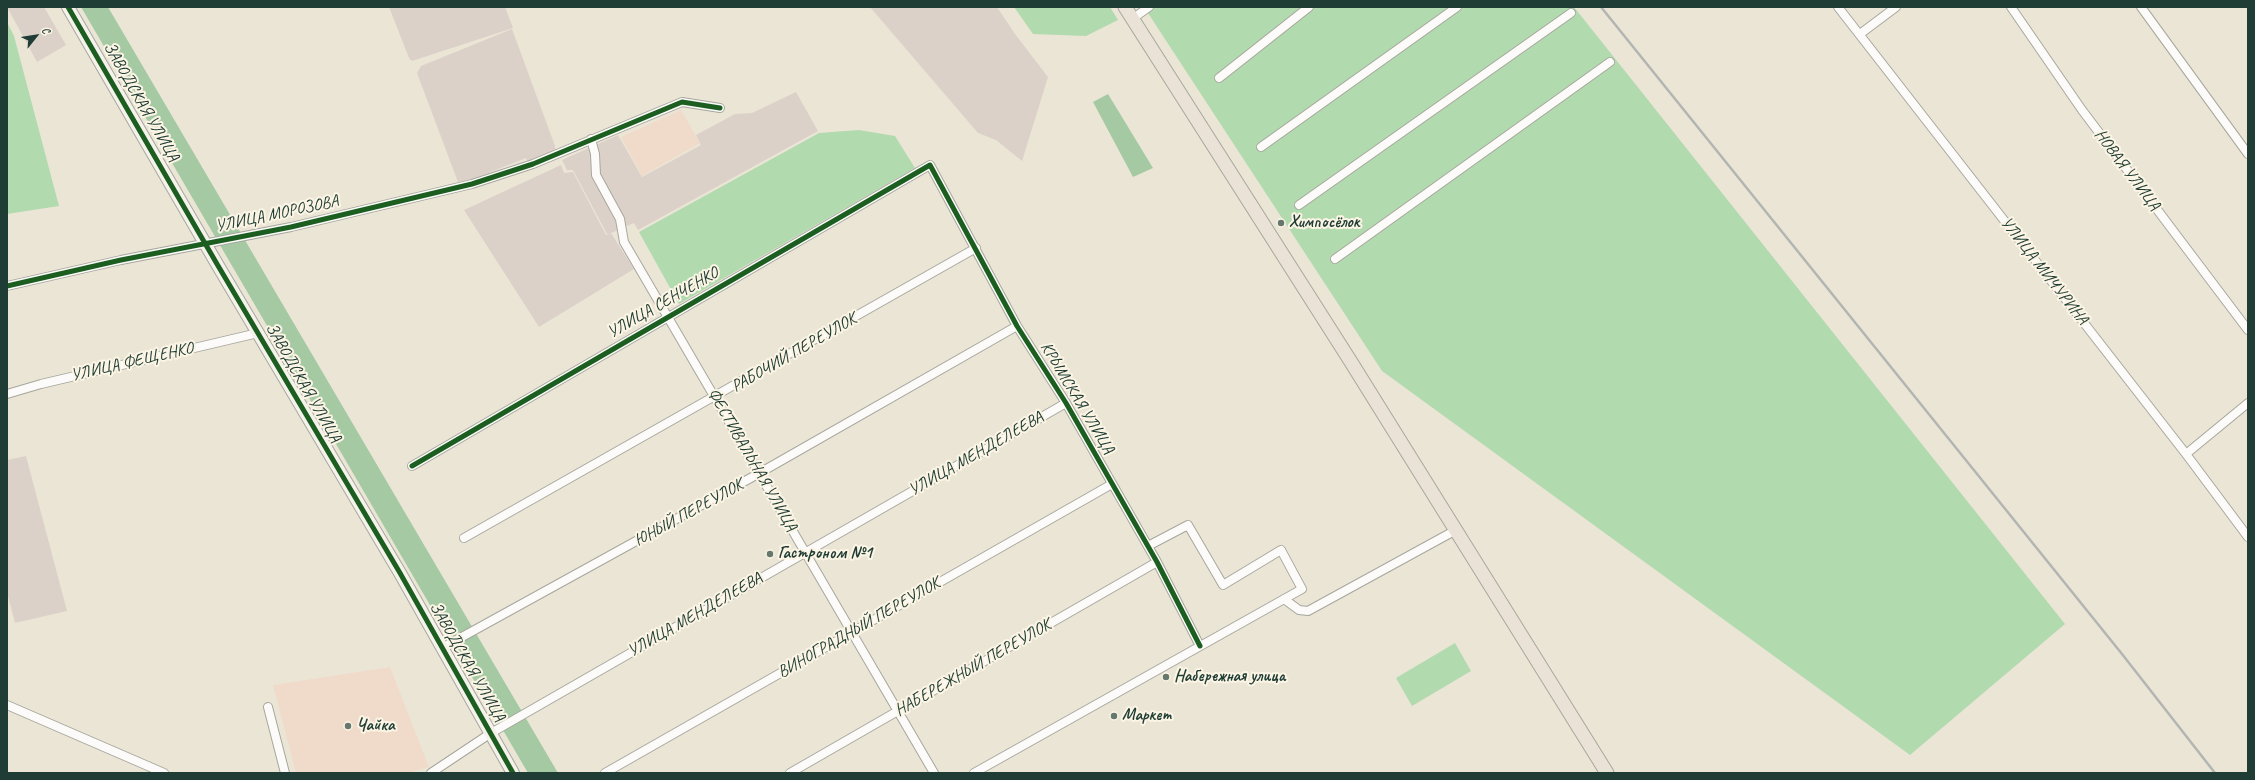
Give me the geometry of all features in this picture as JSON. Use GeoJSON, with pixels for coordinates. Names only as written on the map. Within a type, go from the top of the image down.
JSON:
{"type":"FeatureCollection","features":[{"type":"Feature","properties":{"kind":"main road"},"geometry":{"type":"LineString","coordinates":[[1125,7],[1347,356],[1607,773]]}},
{"type":"Feature","properties":{"kind":"street","name":"ЗАВОДСКАЯ УЛИЦА"},"geometry":{"type":"LineString","coordinates":[[68,7],[400,573],[513,773]]}},
{"type":"Feature","properties":{"kind":"street"},"geometry":{"type":"LineString","coordinates":[[1132,19],[1150,7]]}},
{"type":"Feature","properties":{"kind":"street"},"geometry":{"type":"LineString","coordinates":[[1219,78],[1309,7]]}},
{"type":"Feature","properties":{"kind":"street"},"geometry":{"type":"LineString","coordinates":[[1262,147],[1457,7]]}},
{"type":"Feature","properties":{"kind":"street","name":"УЛИЦА МИЧУРИНА"},"geometry":{"type":"LineString","coordinates":[[1838,7],[2186,454],[2248,537]]}},
{"type":"Feature","properties":{"kind":"street"},"geometry":{"type":"LineString","coordinates":[[1860,34],[1896,7]]}},
{"type":"Feature","properties":{"kind":"street","name":"НОВАЯ УЛИЦА"},"geometry":{"type":"LineString","coordinates":[[2011,7],[2082,110],[2248,330]]}},
{"type":"Feature","properties":{"kind":"street"},"geometry":{"type":"LineString","coordinates":[[2142,7],[2248,154]]}},
{"type":"Feature","properties":{"kind":"street"},"geometry":{"type":"LineString","coordinates":[[1299,205],[1571,13]]}},
{"type":"Feature","properties":{"kind":"street"},"geometry":{"type":"LineString","coordinates":[[1335,259],[1610,62]]}},
{"type":"Feature","properties":{"kind":"street","name":"УЛИЦА МОРОЗОВА"},"geometry":{"type":"LineString","coordinates":[[7,286],[206,243],[291,227],[472,184],[527,166],[682,102],[720,108]]}},
{"type":"Feature","properties":{"kind":"street","name":"ФЕСТИВАЛЬНАЯ УЛИЦА"},"geometry":{"type":"LineString","coordinates":[[591,139],[595,154],[596,175],[620,219],[624,242],[716,397],[934,773]]}},
{"type":"Feature","properties":{"kind":"street","name":"УЛИЦА СЕНЧЕНКО"},"geometry":{"type":"LineString","coordinates":[[412,466],[667,316],[930,165]]}},
{"type":"Feature","properties":{"kind":"street","name":"КРЫМСКАЯ УЛИЦА"},"geometry":{"type":"LineString","coordinates":[[930,165],[1017,326],[1066,403],[1157,562],[1200,646]]}},
{"type":"Feature","properties":{"kind":"street","name":"РАБОЧИЙ ПЕРЕУЛОК"},"geometry":{"type":"LineString","coordinates":[[464,538],[716,397],[976,248]]}},
{"type":"Feature","properties":{"kind":"street","name":"ЮНЫЙ ПЕРЕУЛОК"},"geometry":{"type":"LineString","coordinates":[[442,648],[760,473],[1017,326]]}},
{"type":"Feature","properties":{"kind":"street","name":"УЛИЦА ФЕЩЕНКО"},"geometry":{"type":"LineString","coordinates":[[7,394],[41,384],[258,333]]}},
{"type":"Feature","properties":{"kind":"street","name":"УЛИЦА МЕНДЕЛЕЕВА"},"geometry":{"type":"LineString","coordinates":[[431,773],[491,733],[1066,403]]}},
{"type":"Feature","properties":{"kind":"street"},"geometry":{"type":"LineString","coordinates":[[2186,454],[2248,403]]}},
{"type":"Feature","properties":{"kind":"street","name":"ВИНОГРАДНЫЙ ПЕРЕУЛОК"},"geometry":{"type":"LineString","coordinates":[[605,773],[1112,484]]}},
{"type":"Feature","properties":{"kind":"street"},"geometry":{"type":"LineString","coordinates":[[974,773],[1302,588],[1281,550],[1223,585],[1188,525],[1148,546]]}},
{"type":"Feature","properties":{"kind":"street"},"geometry":{"type":"LineString","coordinates":[[1284,599],[1299,610],[1308,610],[1456,530]]}},
{"type":"Feature","properties":{"kind":"street","name":"НАБЕРЕЖНЫЙ ПЕРЕУЛОК"},"geometry":{"type":"LineString","coordinates":[[790,773],[1157,562]]}},
{"type":"Feature","properties":{"kind":"street"},"geometry":{"type":"LineString","coordinates":[[7,705],[164,773]]}},
{"type":"Feature","properties":{"kind":"street"},"geometry":{"type":"LineString","coordinates":[[268,707],[285,773]]}},
{"type":"Feature","properties":{"kind":"shaded area"},"geometry":{"type":"Polygon","coordinates":[[[7,7],[44,7],[66,45],[37,62],[7,7]]]}},
{"type":"Feature","properties":{"kind":"shaded area"},"geometry":{"type":"Polygon","coordinates":[[[389,7],[505,7],[513,28],[412,61],[409,58],[389,7]]]}},
{"type":"Feature","properties":{"kind":"shaded area"},"geometry":{"type":"Polygon","coordinates":[[[870,7],[997,7],[1015,34],[1048,77],[1022,161],[996,140],[978,133],[870,7]]]}},
{"type":"Feature","properties":{"kind":"shaded area"},"geometry":{"type":"Polygon","coordinates":[[[512,29],[555,146],[555,152],[528,163],[526,158],[473,179],[458,182],[417,73],[421,66],[512,29]]]}},
{"type":"Feature","properties":{"kind":"shaded area"},"geometry":{"type":"Polygon","coordinates":[[[796,92],[818,131],[638,230],[634,223],[607,234],[573,170],[567,170],[562,160],[618,135],[642,177],[701,145],[696,135],[735,114],[752,113],[796,92]]]}},
{"type":"Feature","properties":{"kind":"shaded area"},"geometry":{"type":"Polygon","coordinates":[[[681,110],[700,143],[642,176],[621,137],[681,110]]]}},
{"type":"Feature","properties":{"kind":"shaded area"},"geometry":{"type":"Polygon","coordinates":[[[561,165],[564,173],[573,172],[606,235],[611,233],[634,269],[539,327],[464,210],[561,165]]]}},
{"type":"Feature","properties":{"kind":"shaded area"},"geometry":{"type":"Polygon","coordinates":[[[26,456],[67,611],[15,623],[7,592],[7,460],[26,456]]]}},
{"type":"Feature","properties":{"kind":"shaded area","name":"Чайка"},"geometry":{"type":"Polygon","coordinates":[[[390,667],[429,767],[407,773],[296,773],[273,685],[390,667]]]}},
{"type":"Feature","properties":{"kind":"green space"},"geometry":{"type":"Polygon","coordinates":[[[81,7],[108,7],[558,773],[528,773],[81,7]]]}},
{"type":"Feature","properties":{"kind":"green space"},"geometry":{"type":"Polygon","coordinates":[[[1014,7],[1110,7],[1118,20],[1086,36],[1033,34],[1014,7]]]}},
{"type":"Feature","properties":{"kind":"green space"},"geometry":{"type":"Polygon","coordinates":[[[1144,7],[1574,7],[2065,624],[1910,755],[1382,371],[1144,7]]]}},
{"type":"Feature","properties":{"kind":"green space"},"geometry":{"type":"Polygon","coordinates":[[[7,22],[14,36],[59,206],[7,214],[7,22]]]}},
{"type":"Feature","properties":{"kind":"green space"},"geometry":{"type":"Polygon","coordinates":[[[1108,94],[1153,168],[1133,177],[1093,102],[1108,94]]]}},
{"type":"Feature","properties":{"kind":"green space"},"geometry":{"type":"Polygon","coordinates":[[[859,130],[895,136],[915,168],[679,304],[639,232],[819,133],[859,130]]]}},
{"type":"Feature","properties":{"kind":"green space"},"geometry":{"type":"Polygon","coordinates":[[[1455,643],[1471,671],[1412,706],[1396,678],[1455,643]]]}},
{"type":"Feature","properties":{"kind":"railway"},"geometry":{"type":"LineString","coordinates":[[1601,7],[2122,654],[2215,773]]}},
{"type":"Feature","properties":{"kind":"cycle path"},"geometry":{"type":"LineString","coordinates":[[68,7],[217,264],[400,573],[513,773]]}},
{"type":"Feature","properties":{"kind":"cycle path"},"geometry":{"type":"LineString","coordinates":[[7,286],[121,260],[291,227],[472,184],[533,164],[682,102],[720,108]]}},
{"type":"Feature","properties":{"kind":"cycle path"},"geometry":{"type":"LineString","coordinates":[[412,466],[930,165],[1017,326],[1066,403],[1157,562],[1200,646]]}},
{"type":"Feature","properties":{"kind":"place","name":"Химпосёлок"},"geometry":{"type":"Point","coordinates":[1281,223]}},
{"type":"Feature","properties":{"kind":"place","name":"Гастроном №1"},"geometry":{"type":"Point","coordinates":[770,554]}},
{"type":"Feature","properties":{"kind":"place","name":"Набережная улица"},"geometry":{"type":"Point","coordinates":[1166,677]}},
{"type":"Feature","properties":{"kind":"place","name":"Маркет"},"geometry":{"type":"Point","coordinates":[1114,716]}},
{"type":"Feature","properties":{"kind":"place","name":"Чайка"},"geometry":{"type":"Point","coordinates":[348,726]}}]}
